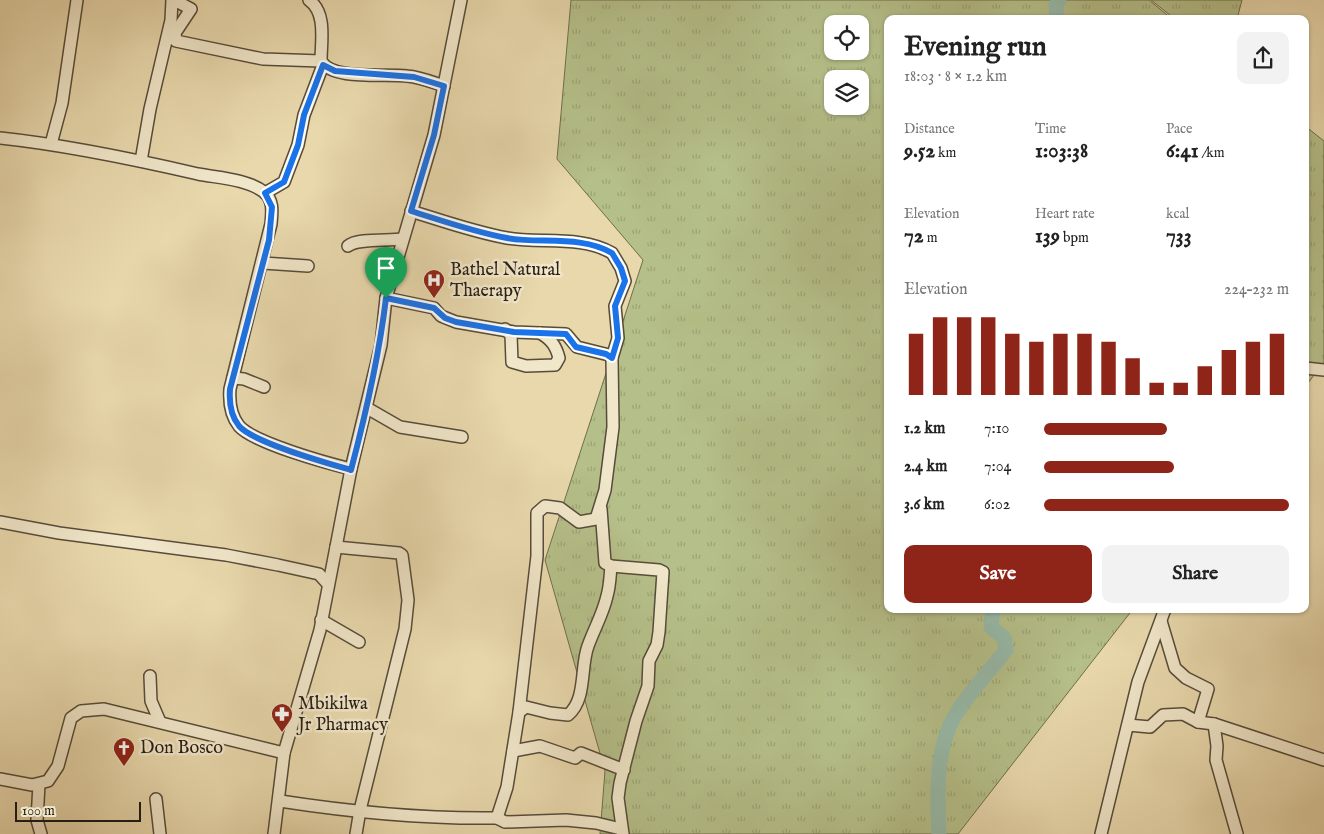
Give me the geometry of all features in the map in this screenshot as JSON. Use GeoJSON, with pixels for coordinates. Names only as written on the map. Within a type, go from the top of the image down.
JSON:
{"type":"FeatureCollection","features":[{"type":"Feature","properties":{"kind":"street"},"geometry":{"type":"LineString","coordinates":[[51,144],[62,103],[77,0]]}},
{"type":"Feature","properties":{"kind":"street"},"geometry":{"type":"LineString","coordinates":[[141,161],[150,108],[171,20],[173,0],[191,9],[175,33],[176,41],[263,59],[322,63],[335,71],[414,77],[444,86]]}},
{"type":"Feature","properties":{"kind":"street"},"geometry":{"type":"LineString","coordinates":[[265,193],[284,182],[298,145],[304,115],[322,63],[320,17],[318,10],[308,0]]}},
{"type":"Feature","properties":{"kind":"street"},"geometry":{"type":"LineString","coordinates":[[274,834],[280,802],[284,753],[310,667],[321,620],[351,470],[381,344],[386,298],[434,135],[461,0]]}},
{"type":"Feature","properties":{"kind":"street"},"geometry":{"type":"LineString","coordinates":[[0,138],[51,144],[141,161],[237,181],[265,193],[271,203],[272,215],[263,263],[233,378],[230,398],[231,410],[243,429],[286,448],[351,470]]}},
{"type":"Feature","properties":{"kind":"street"},"geometry":{"type":"LineString","coordinates":[[280,802],[438,817],[497,818],[505,822],[566,820],[596,823],[622,832],[618,798],[637,718],[648,686],[649,661],[658,640],[664,572],[611,566],[604,560],[601,507],[613,427],[612,358],[618,338],[615,306],[625,281],[621,268],[612,253],[584,244],[508,238],[473,230],[411,211]]}},
{"type":"Feature","properties":{"kind":"street"},"geometry":{"type":"LineString","coordinates":[[348,246],[361,240],[379,242],[402,239]]}},
{"type":"Feature","properties":{"kind":"street"},"geometry":{"type":"LineString","coordinates":[[263,263],[308,266]]}},
{"type":"Feature","properties":{"kind":"street"},"geometry":{"type":"LineString","coordinates":[[386,298],[434,308],[445,318],[456,322],[514,332],[566,334],[576,347],[606,354],[612,358]]}},
{"type":"Feature","properties":{"kind":"street"},"geometry":{"type":"LineString","coordinates":[[505,330],[512,335],[512,362],[526,366],[554,365],[559,358],[556,348],[550,338],[540,333]]}},
{"type":"Feature","properties":{"kind":"street"},"geometry":{"type":"LineString","coordinates":[[1309,368],[1324,370]]}},
{"type":"Feature","properties":{"kind":"street"},"geometry":{"type":"LineString","coordinates":[[233,378],[244,379],[264,387]]}},
{"type":"Feature","properties":{"kind":"street"},"geometry":{"type":"LineString","coordinates":[[367,408],[400,427],[462,437]]}},
{"type":"Feature","properties":{"kind":"street"},"geometry":{"type":"LineString","coordinates":[[497,818],[507,787],[519,712],[537,556],[538,510],[545,506],[560,508],[579,522],[596,519],[597,510],[601,507]]}},
{"type":"Feature","properties":{"kind":"street"},"geometry":{"type":"LineString","coordinates":[[0,522],[59,533],[226,555],[319,574],[328,584]]}},
{"type":"Feature","properties":{"kind":"street"},"geometry":{"type":"LineString","coordinates":[[336,547],[399,553],[402,556],[408,600],[405,629],[360,810],[356,834]]}},
{"type":"Feature","properties":{"kind":"street"},"geometry":{"type":"LineString","coordinates":[[519,712],[526,707],[568,715],[573,711],[580,694],[587,647],[595,632],[607,597],[611,566]]}},
{"type":"Feature","properties":{"kind":"street"},"geometry":{"type":"LineString","coordinates":[[1101,834],[1138,682],[1164,613]]}},
{"type":"Feature","properties":{"kind":"street"},"geometry":{"type":"LineString","coordinates":[[321,620],[359,642]]}},
{"type":"Feature","properties":{"kind":"street"},"geometry":{"type":"LineString","coordinates":[[1161,621],[1176,668],[1186,678],[1208,689],[1198,722]]}},
{"type":"Feature","properties":{"kind":"street"},"geometry":{"type":"LineString","coordinates":[[150,676],[151,701],[160,722]]}},
{"type":"Feature","properties":{"kind":"street"},"geometry":{"type":"LineString","coordinates":[[0,780],[39,784],[48,781],[56,771],[69,723],[77,714],[93,708],[160,722],[284,753]]}},
{"type":"Feature","properties":{"kind":"street"},"geometry":{"type":"LineString","coordinates":[[1128,726],[1150,727],[1163,715],[1183,714],[1198,722],[1214,724],[1324,760]]}},
{"type":"Feature","properties":{"kind":"street"},"geometry":{"type":"LineString","coordinates":[[1214,724],[1217,746],[1216,760],[1237,834]]}},
{"type":"Feature","properties":{"kind":"street"},"geometry":{"type":"LineString","coordinates":[[513,752],[540,746],[574,758],[581,753],[624,770]]}},
{"type":"Feature","properties":{"kind":"street"},"geometry":{"type":"LineString","coordinates":[[39,784],[37,820],[41,834]]}},
{"type":"Feature","properties":{"kind":"street"},"geometry":{"type":"LineString","coordinates":[[156,799],[160,834]]}},
{"type":"Feature","properties":{"kind":"green space"},"geometry":{"type":"Polygon","coordinates":[[[571,0],[1149,0],[1167,15],[884,15],[884,613],[1130,613],[958,834],[600,834],[605,771],[545,560],[643,260],[557,159],[571,0]]]}},
{"type":"Feature","properties":{"kind":"green space"},"geometry":{"type":"Polygon","coordinates":[[[1151,0],[1242,0],[1238,15],[1170,15],[1151,0]]]}},
{"type":"Feature","properties":{"kind":"green space"},"geometry":{"type":"Polygon","coordinates":[[[1309,129],[1324,141],[1324,362],[1309,382],[1309,129]]]}},
{"type":"Feature","properties":{"kind":"waterway"},"geometry":{"type":"LineString","coordinates":[[1057,15],[1056,5],[1059,0]]}},
{"type":"Feature","properties":{"kind":"waterway"},"geometry":{"type":"LineString","coordinates":[[939,834],[939,772],[944,741],[949,727],[967,697],[1006,650],[1004,638],[991,627],[993,613]]}},
{"type":"Feature","properties":{"kind":"place","name":"Bathel Natural Thaerapy"},"geometry":{"type":"Point","coordinates":[434,299]}},
{"type":"Feature","properties":{"kind":"place","name":"Mbikilwa Jr Pharmacy"},"geometry":{"type":"Point","coordinates":[282,733]}},
{"type":"Feature","properties":{"kind":"place","name":"Don Bosco"},"geometry":{"type":"Point","coordinates":[124,767]}},
{"type":"Feature","properties":{"kind":"route"},"geometry":{"type":"LineString","coordinates":[[323,65],[335,71],[414,77],[444,86],[434,135],[411,211],[473,230],[508,238],[584,244],[606,249],[616,257],[625,279],[615,306],[618,338],[612,358],[606,354],[576,347],[570,335],[514,332],[456,322],[441,316],[438,310],[434,308],[386,298],[381,344],[373,385],[351,470],[325,463],[263,440],[240,427],[231,410],[230,389],[269,240],[272,207],[271,201],[265,193],[284,182],[289,172],[292,157],[298,145],[304,115],[323,65]]}}]}
